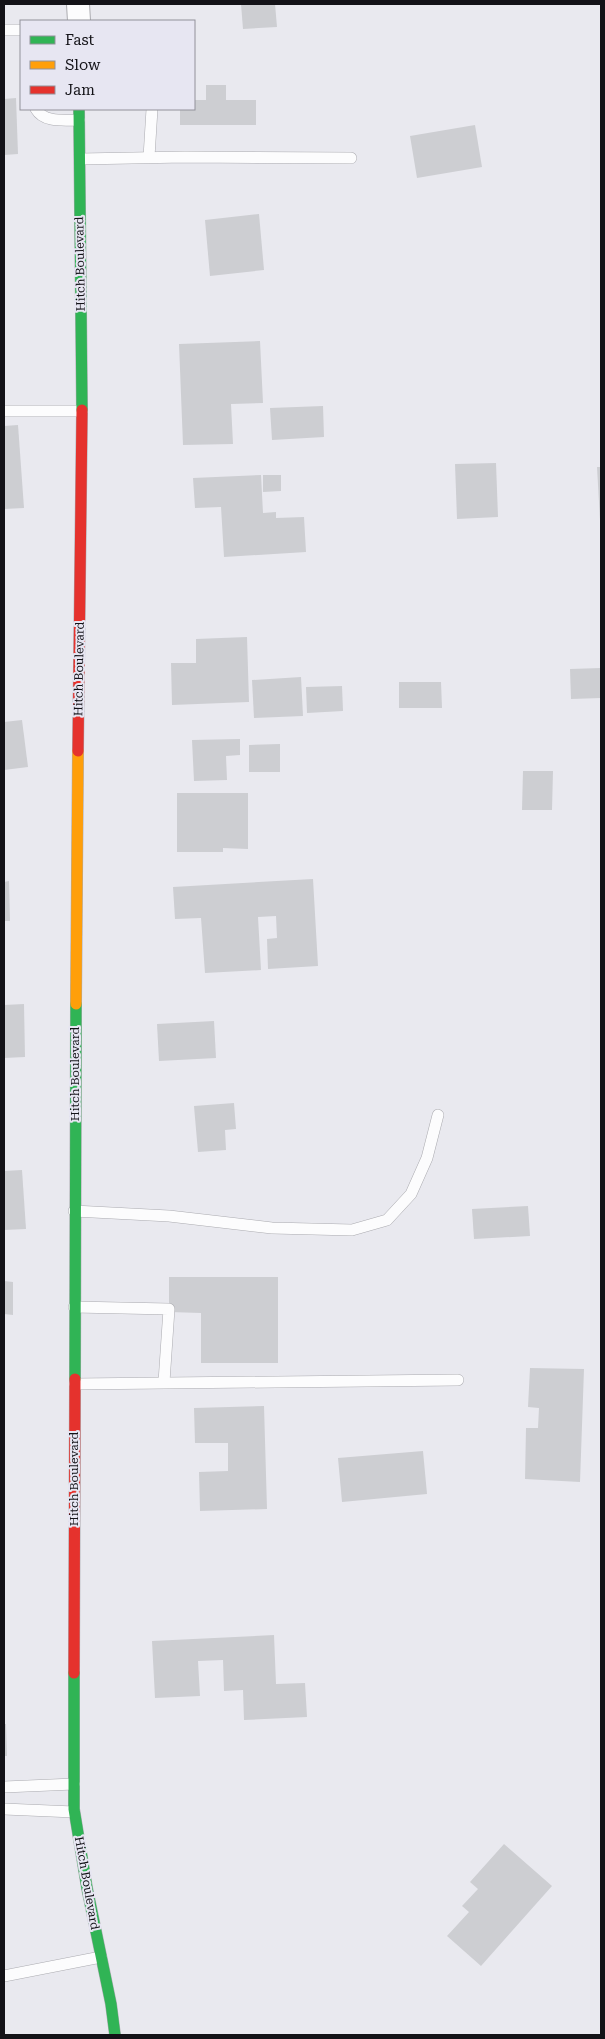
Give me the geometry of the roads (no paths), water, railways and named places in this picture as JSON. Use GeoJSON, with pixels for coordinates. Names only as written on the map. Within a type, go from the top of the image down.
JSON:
{"type":"FeatureCollection","features":[{"type":"Feature","properties":{"kind":"street"},"geometry":{"type":"LineString","coordinates":[[78,4],[78,20]]}},
{"type":"Feature","properties":{"kind":"street","name":"Hitch Boulevard"},"geometry":{"type":"LineString","coordinates":[[78,114],[82,411],[74,1211],[74,1784],[75,1812],[87,1888],[111,2004],[115,2035]]}},
{"type":"Feature","properties":{"kind":"lane"},"geometry":{"type":"LineString","coordinates":[[4,30],[20,30]]}},
{"type":"Feature","properties":{"kind":"lane"},"geometry":{"type":"LineString","coordinates":[[37,110],[39,114],[48,119],[78,114]]}},
{"type":"Feature","properties":{"kind":"lane"},"geometry":{"type":"LineString","coordinates":[[149,157],[152,110]]}},
{"type":"Feature","properties":{"kind":"lane"},"geometry":{"type":"LineString","coordinates":[[78,159],[149,157],[351,158]]}},
{"type":"Feature","properties":{"kind":"lane"},"geometry":{"type":"LineString","coordinates":[[4,411],[82,411]]}},
{"type":"Feature","properties":{"kind":"lane"},"geometry":{"type":"LineString","coordinates":[[74,1211],[169,1216],[272,1228],[352,1230],[387,1220],[410,1194],[427,1158],[438,1115]]}},
{"type":"Feature","properties":{"kind":"lane"},"geometry":{"type":"LineString","coordinates":[[74,1307],[169,1309],[164,1382]]}},
{"type":"Feature","properties":{"kind":"lane"},"geometry":{"type":"LineString","coordinates":[[74,1384],[458,1380]]}},
{"type":"Feature","properties":{"kind":"lane"},"geometry":{"type":"LineString","coordinates":[[4,1787],[74,1784]]}},
{"type":"Feature","properties":{"kind":"lane"},"geometry":{"type":"LineString","coordinates":[[4,1809],[75,1812]]}},
{"type":"Feature","properties":{"kind":"lane"},"geometry":{"type":"LineString","coordinates":[[4,1976],[102,1957]]}}]}
